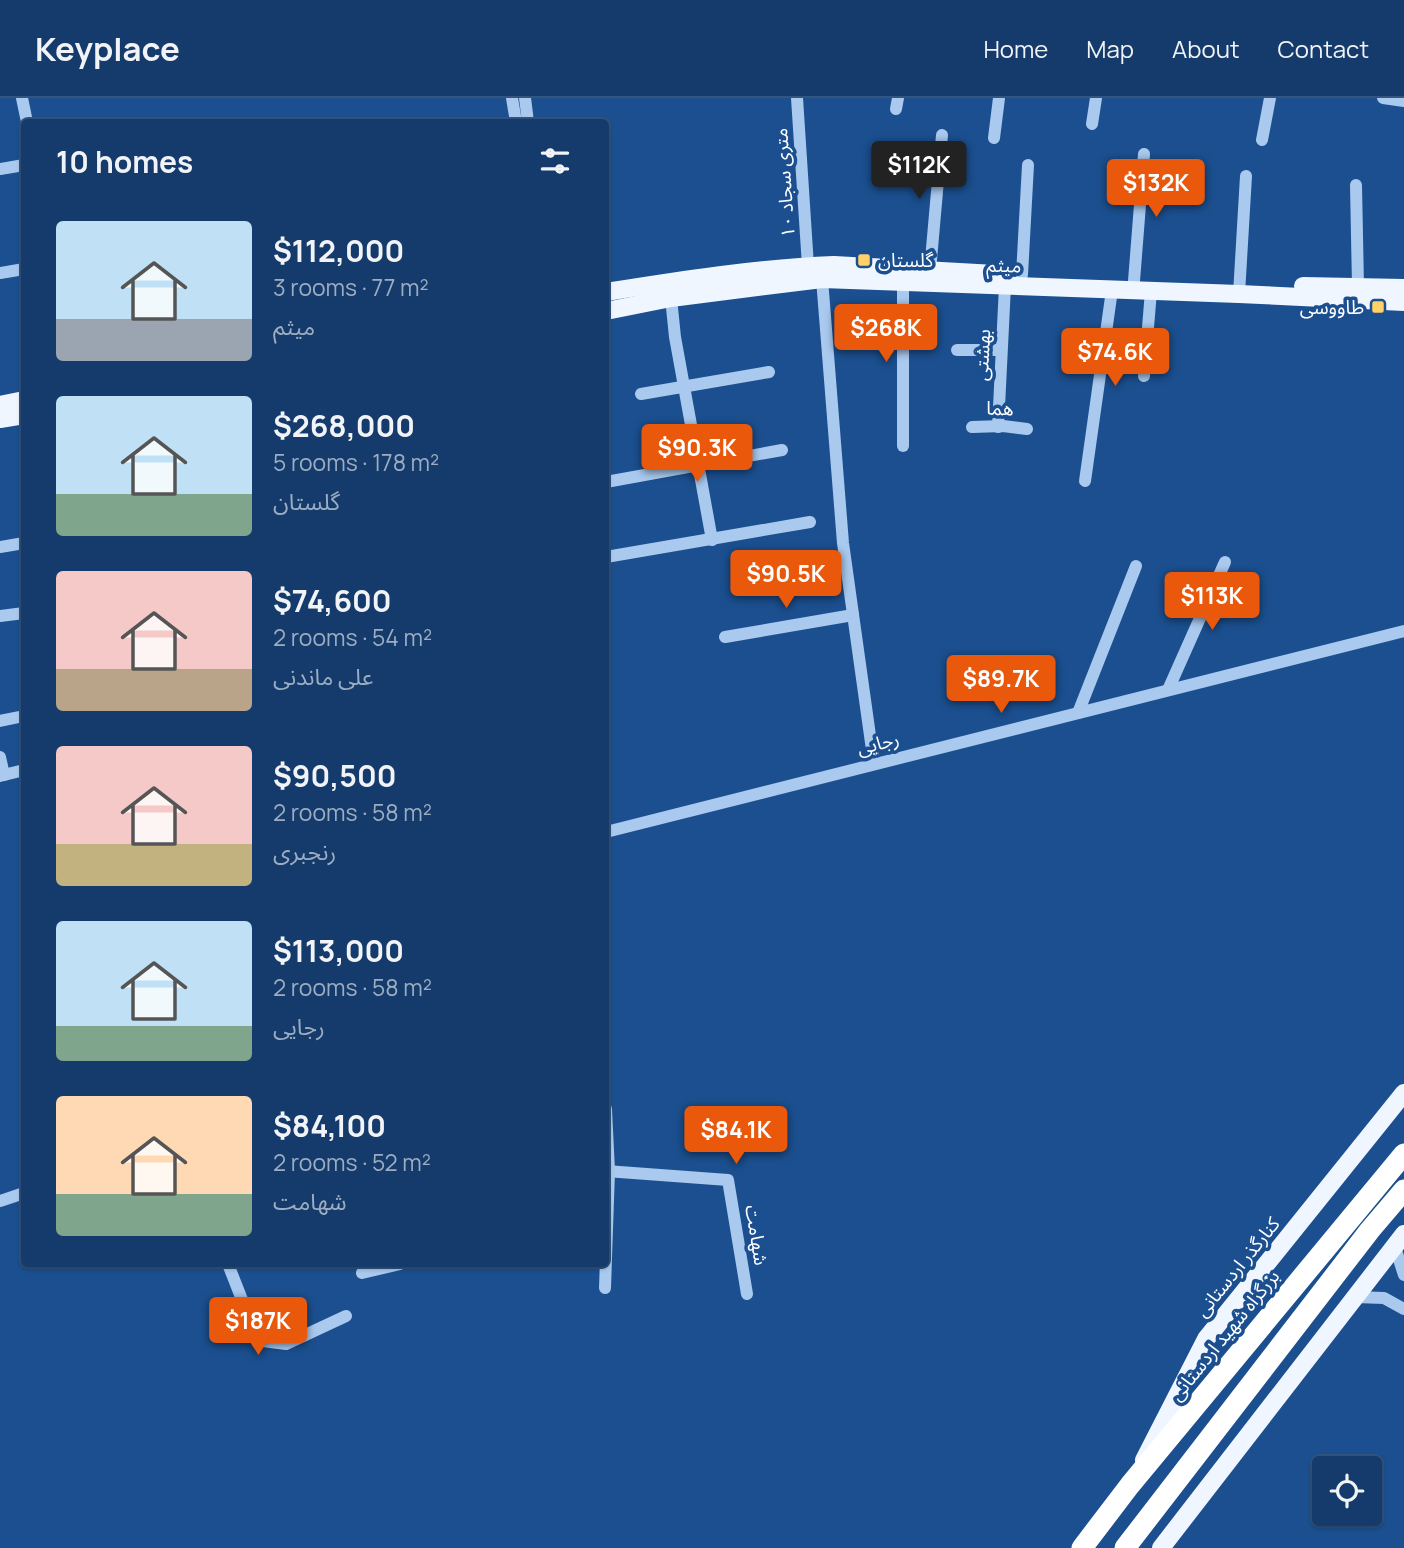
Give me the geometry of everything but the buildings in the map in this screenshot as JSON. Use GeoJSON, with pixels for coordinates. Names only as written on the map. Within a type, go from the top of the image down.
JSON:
{"type":"FeatureCollection","features":[{"type":"Feature","properties":{"kind":"highway","name":"بزرگراه شهید اردستانی"},"geometry":{"type":"LineString","coordinates":[[1082,1548],[1130,1485],[1404,1154]]}},
{"type":"Feature","properties":{"kind":"highway"},"geometry":{"type":"LineString","coordinates":[[1125,1548],[1404,1189]]}},
{"type":"Feature","properties":{"kind":"main road","name":"میثم"},"geometry":{"type":"LineString","coordinates":[[609,292],[692,278],[834,265],[1134,281],[1404,302]]}},
{"type":"Feature","properties":{"kind":"main road","name":"میثم"},"geometry":{"type":"LineString","coordinates":[[609,311],[671,298],[822,279],[1151,291],[1358,286],[1404,288]]}},
{"type":"Feature","properties":{"kind":"main road"},"geometry":{"type":"LineString","coordinates":[[0,405],[21,401]]}},
{"type":"Feature","properties":{"kind":"main road"},"geometry":{"type":"LineString","coordinates":[[0,419],[21,416]]}},
{"type":"Feature","properties":{"kind":"main road","name":"کنارگذر اردستانی"},"geometry":{"type":"LineString","coordinates":[[1130,1485],[1206,1339],[1404,1093]]}},
{"type":"Feature","properties":{"kind":"main road"},"geometry":{"type":"LineString","coordinates":[[1161,1548],[1399,1240]]}},
{"type":"Feature","properties":{"kind":"street"},"geometry":{"type":"LineString","coordinates":[[22,98],[26,119]]}},
{"type":"Feature","properties":{"kind":"street"},"geometry":{"type":"LineString","coordinates":[[512,98],[516,119]]}},
{"type":"Feature","properties":{"kind":"street"},"geometry":{"type":"LineString","coordinates":[[525,98],[528,119]]}},
{"type":"Feature","properties":{"kind":"street","name":"۱۰ متری سجاد"},"geometry":{"type":"LineString","coordinates":[[797,98],[808,266]]}},
{"type":"Feature","properties":{"kind":"street"},"geometry":{"type":"LineString","coordinates":[[993,138],[999,98]]}},
{"type":"Feature","properties":{"kind":"street"},"geometry":{"type":"LineString","coordinates":[[1092,124],[1096,98]]}},
{"type":"Feature","properties":{"kind":"street"},"geometry":{"type":"LineString","coordinates":[[1262,140],[1270,98]]}},
{"type":"Feature","properties":{"kind":"street"},"geometry":{"type":"LineString","coordinates":[[1383,98],[1404,101]]}},
{"type":"Feature","properties":{"kind":"street"},"geometry":{"type":"LineString","coordinates":[[930,271],[942,135]]}},
{"type":"Feature","properties":{"kind":"street"},"geometry":{"type":"LineString","coordinates":[[1134,281],[1144,154]]}},
{"type":"Feature","properties":{"kind":"street"},"geometry":{"type":"LineString","coordinates":[[1022,275],[1028,165]]}},
{"type":"Feature","properties":{"kind":"street"},"geometry":{"type":"LineString","coordinates":[[0,169],[21,166]]}},
{"type":"Feature","properties":{"kind":"street"},"geometry":{"type":"LineString","coordinates":[[1239,290],[1246,176]]}},
{"type":"Feature","properties":{"kind":"street"},"geometry":{"type":"LineString","coordinates":[[1356,186],[1358,286]]}},
{"type":"Feature","properties":{"kind":"street"},"geometry":{"type":"LineString","coordinates":[[0,273],[21,270]]}},
{"type":"Feature","properties":{"kind":"street"},"geometry":{"type":"LineString","coordinates":[[822,279],[843,543],[874,764]]}},
{"type":"Feature","properties":{"kind":"street"},"geometry":{"type":"LineString","coordinates":[[903,282],[903,446]]}},
{"type":"Feature","properties":{"kind":"street","name":"بهشتی"},"geometry":{"type":"LineString","coordinates":[[998,426],[1005,286]]}},
{"type":"Feature","properties":{"kind":"street"},"geometry":{"type":"LineString","coordinates":[[1085,481],[1112,290]]}},
{"type":"Feature","properties":{"kind":"street"},"geometry":{"type":"LineString","coordinates":[[1144,376],[1151,291]]}},
{"type":"Feature","properties":{"kind":"street"},"geometry":{"type":"LineString","coordinates":[[671,298],[712,540]]}},
{"type":"Feature","properties":{"kind":"street"},"geometry":{"type":"LineString","coordinates":[[957,350],[1001,350]]}},
{"type":"Feature","properties":{"kind":"street"},"geometry":{"type":"LineString","coordinates":[[641,394],[769,372]]}},
{"type":"Feature","properties":{"kind":"street","name":"هما"},"geometry":{"type":"LineString","coordinates":[[972,427],[1027,429]]}},
{"type":"Feature","properties":{"kind":"street"},"geometry":{"type":"LineString","coordinates":[[609,482],[782,450]]}},
{"type":"Feature","properties":{"kind":"street"},"geometry":{"type":"LineString","coordinates":[[609,557],[810,522]]}},
{"type":"Feature","properties":{"kind":"street"},"geometry":{"type":"LineString","coordinates":[[0,547],[21,544]]}},
{"type":"Feature","properties":{"kind":"street"},"geometry":{"type":"LineString","coordinates":[[1168,690],[1225,562]]}},
{"type":"Feature","properties":{"kind":"street"},"geometry":{"type":"LineString","coordinates":[[1078,713],[1136,566]]}},
{"type":"Feature","properties":{"kind":"street"},"geometry":{"type":"LineString","coordinates":[[0,616],[21,613]]}},
{"type":"Feature","properties":{"kind":"street"},"geometry":{"type":"LineString","coordinates":[[725,637],[853,615]]}},
{"type":"Feature","properties":{"kind":"street"},"geometry":{"type":"LineString","coordinates":[[1400,631],[1404,644]]}},
{"type":"Feature","properties":{"kind":"street","name":"رجایی"},"geometry":{"type":"LineString","coordinates":[[609,831],[1400,631]]}},
{"type":"Feature","properties":{"kind":"street"},"geometry":{"type":"LineString","coordinates":[[0,721],[21,717]]}},
{"type":"Feature","properties":{"kind":"street"},"geometry":{"type":"LineString","coordinates":[[0,757],[2,775],[21,771]]}},
{"type":"Feature","properties":{"kind":"street","name":"شهامت"},"geometry":{"type":"LineString","coordinates":[[609,1171],[728,1180],[747,1294]]}},
{"type":"Feature","properties":{"kind":"street"},"geometry":{"type":"LineString","coordinates":[[0,1201],[21,1194]]}},
{"type":"Feature","properties":{"kind":"street"},"geometry":{"type":"LineString","coordinates":[[1399,1240],[1404,1275]]}},
{"type":"Feature","properties":{"kind":"street"},"geometry":{"type":"LineString","coordinates":[[229,1267],[252,1325],[263,1341],[285,1344],[346,1316]]}},
{"type":"Feature","properties":{"kind":"street"},"geometry":{"type":"LineString","coordinates":[[362,1273],[384,1267]]}},
{"type":"Feature","properties":{"kind":"street"},"geometry":{"type":"LineString","coordinates":[[605,1267],[605,1288]]}},
{"type":"Feature","properties":{"kind":"street"},"geometry":{"type":"LineString","coordinates":[[1354,1297],[1384,1298],[1404,1309]]}},
{"type":"Feature","properties":{"kind":"place","name":"گلستان"},"geometry":{"type":"Point","coordinates":[864,260]}},
{"type":"Feature","properties":{"kind":"place","name":"طاووسی"},"geometry":{"type":"Point","coordinates":[1378,307]}}]}
